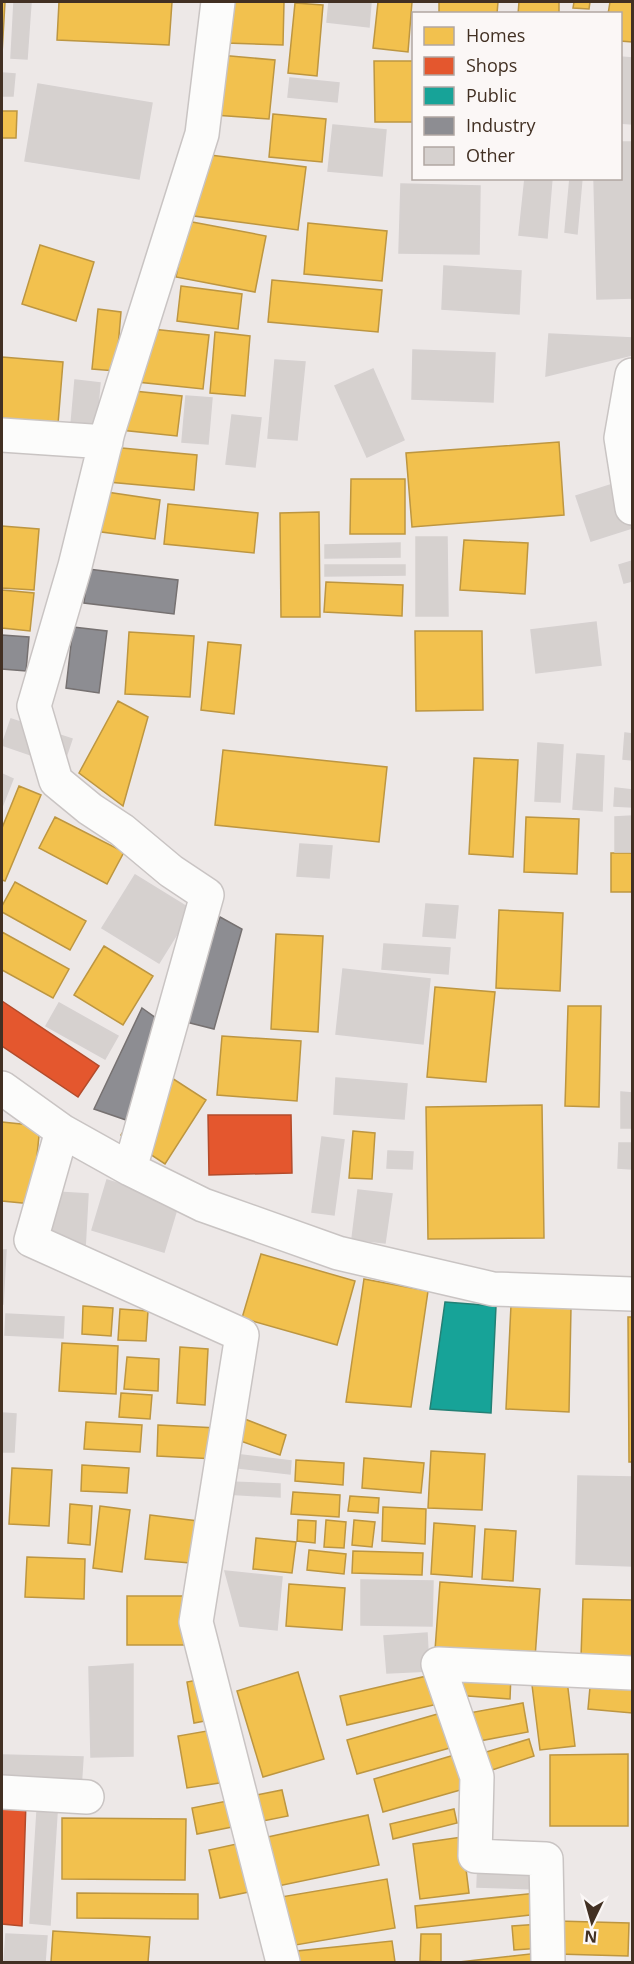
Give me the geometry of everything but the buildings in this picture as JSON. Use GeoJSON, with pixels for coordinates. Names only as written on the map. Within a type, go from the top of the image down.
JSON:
{"type":"FeatureCollection","features":[{"type":"Feature","properties":{"kind":"street"},"geometry":{"type":"LineString","coordinates":[[130,1169],[207,895],[171,871],[122,830],[90,809],[56,781],[34,706],[75,566],[106,442],[202,134],[218,2]]}},
{"type":"Feature","properties":{"kind":"street"},"geometry":{"type":"LineString","coordinates":[[633,375],[621,438],[633,508]]}},
{"type":"Feature","properties":{"kind":"street"},"geometry":{"type":"LineString","coordinates":[[2,435],[106,442]]}},
{"type":"Feature","properties":{"kind":"street"},"geometry":{"type":"LineString","coordinates":[[2,1088],[62,1131],[130,1169],[203,1205],[338,1253],[493,1289],[633,1294]]}},
{"type":"Feature","properties":{"kind":"street"},"geometry":{"type":"LineString","coordinates":[[62,1131],[31,1240],[242,1335],[196,1622],[284,1962]]}},
{"type":"Feature","properties":{"kind":"street"},"geometry":{"type":"LineString","coordinates":[[548,1962],[546,1859],[475,1856],[477,1777],[438,1664],[633,1673]]}},
{"type":"Feature","properties":{"kind":"street"},"geometry":{"type":"LineString","coordinates":[[2,1792],[87,1797]]}}]}
